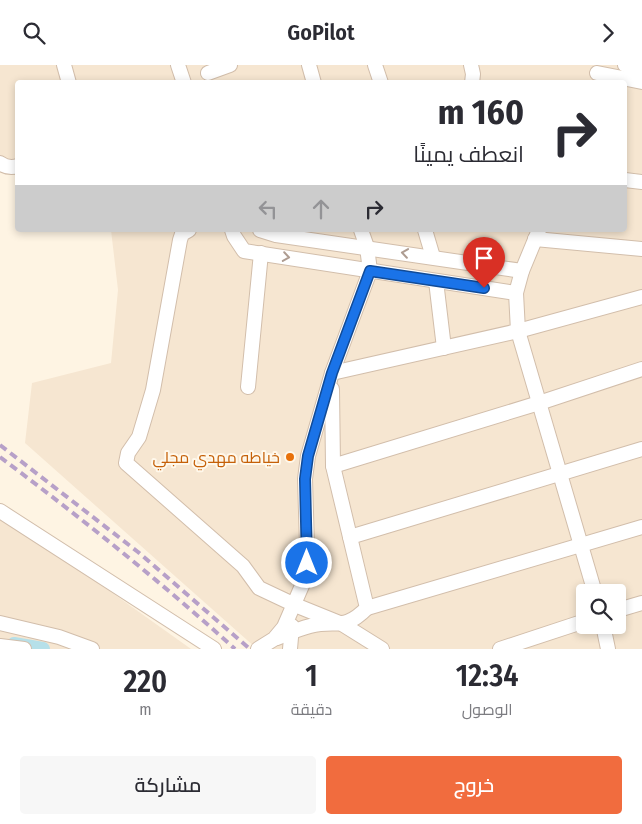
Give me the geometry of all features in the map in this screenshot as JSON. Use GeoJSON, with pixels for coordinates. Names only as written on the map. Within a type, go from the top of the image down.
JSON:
{"type":"FeatureCollection","features":[{"type":"Feature","properties":{"kind":"street"},"geometry":{"type":"LineString","coordinates":[[64,65],[68,80]]}},
{"type":"Feature","properties":{"kind":"street"},"geometry":{"type":"LineString","coordinates":[[178,65],[183,80]]}},
{"type":"Feature","properties":{"kind":"street"},"geometry":{"type":"LineString","coordinates":[[208,73],[230,65]]}},
{"type":"Feature","properties":{"kind":"street"},"geometry":{"type":"LineString","coordinates":[[309,65],[313,80]]}},
{"type":"Feature","properties":{"kind":"street"},"geometry":{"type":"LineString","coordinates":[[375,65],[379,80]]}},
{"type":"Feature","properties":{"kind":"street"},"geometry":{"type":"LineString","coordinates":[[471,65],[472,80]]}},
{"type":"Feature","properties":{"kind":"street"},"geometry":{"type":"LineString","coordinates":[[625,65],[642,71]]}},
{"type":"Feature","properties":{"kind":"street"},"geometry":{"type":"LineString","coordinates":[[597,73],[642,82]]}},
{"type":"Feature","properties":{"kind":"street"},"geometry":{"type":"LineString","coordinates":[[0,163],[4,166],[15,167]]}},
{"type":"Feature","properties":{"kind":"street"},"geometry":{"type":"LineString","coordinates":[[627,180],[642,182]]}},
{"type":"Feature","properties":{"kind":"street"},"geometry":{"type":"LineString","coordinates":[[186,232],[182,234],[180,240],[153,390],[139,437],[128,453],[126,463],[243,566],[259,589],[342,624],[382,649]]}},
{"type":"Feature","properties":{"kind":"street"},"geometry":{"type":"LineString","coordinates":[[233,232],[244,251],[516,293]]}},
{"type":"Feature","properties":{"kind":"street"},"geometry":{"type":"LineString","coordinates":[[266,232],[276,235],[522,271]]}},
{"type":"Feature","properties":{"kind":"street"},"geometry":{"type":"LineString","coordinates":[[274,639],[284,627],[304,581],[307,563],[305,479],[308,456],[332,373],[370,271],[362,232]]}},
{"type":"Feature","properties":{"kind":"street"},"geometry":{"type":"LineString","coordinates":[[426,232],[433,257]]}},
{"type":"Feature","properties":{"kind":"street"},"geometry":{"type":"LineString","coordinates":[[592,584],[518,331],[516,293],[522,271],[537,234],[642,249]]}},
{"type":"Feature","properties":{"kind":"street"},"geometry":{"type":"LineString","coordinates":[[248,387],[261,253]]}},
{"type":"Feature","properties":{"kind":"street"},"geometry":{"type":"LineString","coordinates":[[436,281],[444,348]]}},
{"type":"Feature","properties":{"kind":"street"},"geometry":{"type":"LineString","coordinates":[[332,373],[518,331],[642,297]]}},
{"type":"Feature","properties":{"kind":"street"},"geometry":{"type":"LineString","coordinates":[[333,465],[539,403],[642,369]]}},
{"type":"Feature","properties":{"kind":"street"},"geometry":{"type":"LineString","coordinates":[[332,373],[333,465],[366,608]]}},
{"type":"Feature","properties":{"kind":"street"},"geometry":{"type":"LineString","coordinates":[[350,537],[642,449]]}},
{"type":"Feature","properties":{"kind":"street"},"geometry":{"type":"LineString","coordinates":[[0,511],[214,649]]}},
{"type":"Feature","properties":{"kind":"street"},"geometry":{"type":"LineString","coordinates":[[258,649],[274,639],[308,626],[327,622],[342,624],[353,621],[366,608],[642,527]]}},
{"type":"Feature","properties":{"kind":"street"},"geometry":{"type":"LineString","coordinates":[[626,608],[642,603]]}},
{"type":"Feature","properties":{"kind":"street"},"geometry":{"type":"LineString","coordinates":[[290,649],[295,605]]}},
{"type":"Feature","properties":{"kind":"street"},"geometry":{"type":"LineString","coordinates":[[0,623],[59,637],[92,649]]}},
{"type":"Feature","properties":{"kind":"street"},"geometry":{"type":"LineString","coordinates":[[500,649],[576,624]]}},
{"type":"Feature","properties":{"kind":"street"},"geometry":{"type":"LineString","coordinates":[[605,634],[608,649]]}},
{"type":"Feature","properties":{"kind":"street"},"geometry":{"type":"LineString","coordinates":[[0,646],[24,649]]}},
{"type":"Feature","properties":{"kind":"shaded area"},"geometry":{"type":"Polygon","coordinates":[[[0,65],[642,65],[642,649],[257,649],[25,443],[32,383],[111,363],[118,290],[111,232],[627,232],[627,80],[15,80],[15,170],[0,166],[0,65]]]}},
{"type":"Feature","properties":{"kind":"shaded area"},"geometry":{"type":"Polygon","coordinates":[[[0,513],[191,649],[0,649],[0,513]]]}},
{"type":"Feature","properties":{"kind":"waterway"},"geometry":{"type":"LineString","coordinates":[[14,644],[43,649]]}},
{"type":"Feature","properties":{"kind":"railway"},"geometry":{"type":"LineString","coordinates":[[0,445],[138,552],[250,649]]}},
{"type":"Feature","properties":{"kind":"railway"},"geometry":{"type":"LineString","coordinates":[[0,457],[120,550],[235,649]]}},
{"type":"Feature","properties":{"kind":"place","name":"خياطه مهدي مجلي"},"geometry":{"type":"Point","coordinates":[290,457]}},
{"type":"Feature","properties":{"kind":"route"},"geometry":{"type":"LineString","coordinates":[[307,563],[305,479],[308,456],[332,373],[370,271],[484,288]]}}]}
